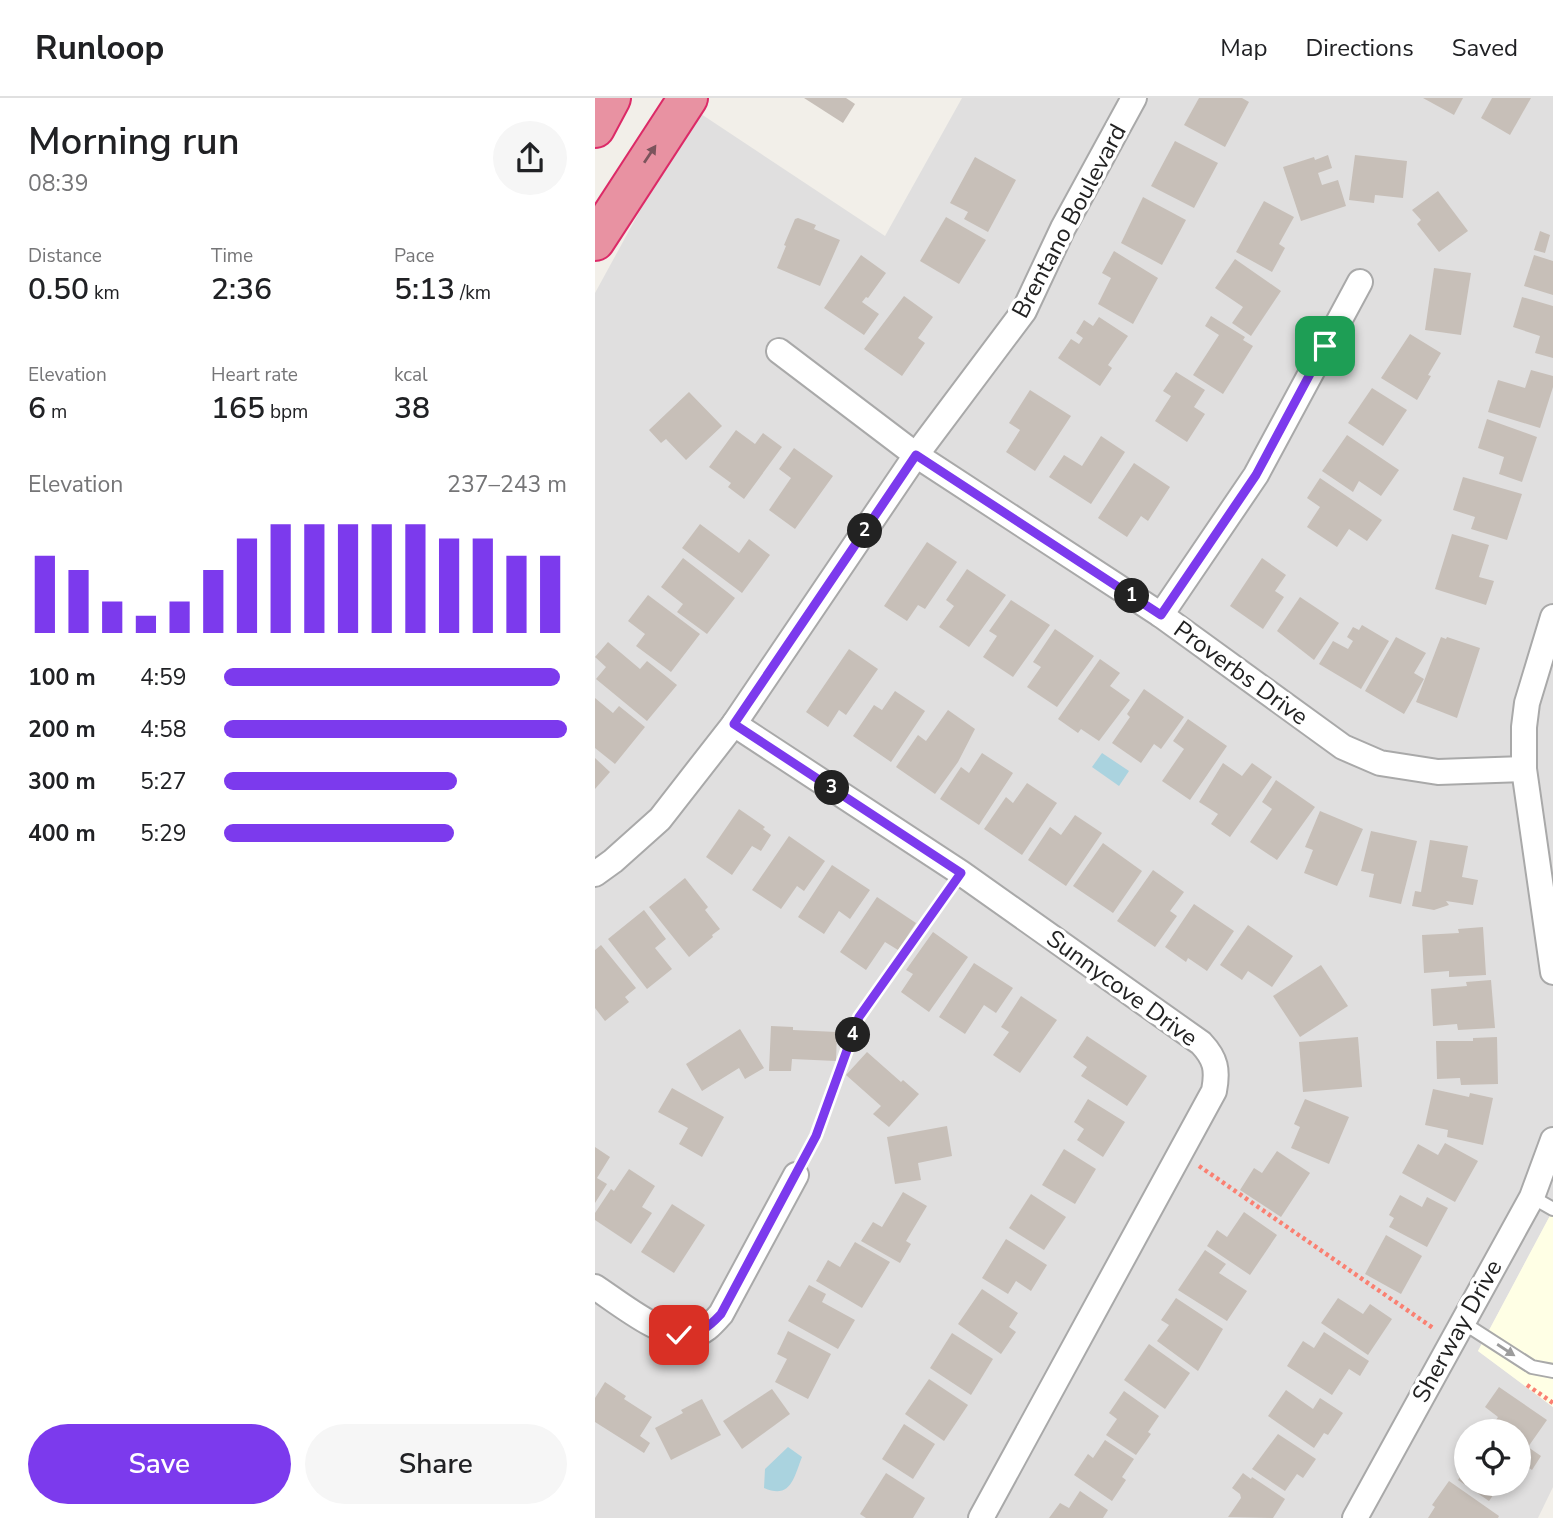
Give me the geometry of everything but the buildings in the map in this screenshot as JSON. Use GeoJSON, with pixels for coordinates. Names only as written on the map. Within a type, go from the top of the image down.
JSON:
{"type":"FeatureCollection","features":[{"type":"Feature","properties":{"kind":"highway"},"geometry":{"type":"LineString","coordinates":[[595,128],[611,98]]}},
{"type":"Feature","properties":{"kind":"highway"},"geometry":{"type":"LineString","coordinates":[[595,241],[688,98]]}},
{"type":"Feature","properties":{"kind":"street","name":"Brentano Boulevard"},"geometry":{"type":"LineString","coordinates":[[595,874],[660,819],[734,724],[916,455],[1024,311],[1063,228],[1134,98]]}},
{"type":"Feature","properties":{"kind":"street"},"geometry":{"type":"LineString","coordinates":[[1161,615],[1256,475],[1360,282]]}},
{"type":"Feature","properties":{"kind":"street","name":"Proverbs Drive"},"geometry":{"type":"LineString","coordinates":[[779,351],[916,455],[1161,615],[1343,747],[1380,763],[1438,772],[1524,769]]}},
{"type":"Feature","properties":{"kind":"street"},"geometry":{"type":"LineString","coordinates":[[1553,617],[1527,703],[1524,727],[1524,769],[1549,913],[1553,972]]}},
{"type":"Feature","properties":{"kind":"street","name":"Sunnycove Drive"},"geometry":{"type":"LineString","coordinates":[[734,724],[961,873],[1201,1043],[1211,1054],[1217,1067],[1215,1091],[981,1518]]}},
{"type":"Feature","properties":{"kind":"street","name":"Sherway Drive"},"geometry":{"type":"LineString","coordinates":[[1355,1518],[1457,1331],[1542,1203],[1553,1140]]}},
{"type":"Feature","properties":{"kind":"street"},"geometry":{"type":"LineString","coordinates":[[595,1287],[664,1331],[692,1335],[708,1328],[721,1314],[796,1175]]}},
{"type":"Feature","properties":{"kind":"lane"},"geometry":{"type":"LineString","coordinates":[[1457,1331],[1532,1367],[1552,1372]]}},
{"type":"Feature","properties":{"kind":"path"},"geometry":{"type":"LineString","coordinates":[[796,1175],[819,1129],[859,1017],[961,873]]}},
{"type":"Feature","properties":{"kind":"path"},"geometry":{"type":"LineString","coordinates":[[1181,1154],[1457,1331]]}},
{"type":"Feature","properties":{"kind":"shaded area"},"geometry":{"type":"Polygon","coordinates":[[[962,98],[1553,98],[1553,1210],[1478,1351],[1553,1407],[1553,1487],[1538,1518],[595,1518],[595,293],[695,110],[885,236],[962,98]]]}},
{"type":"Feature","properties":{"kind":"shaded area"},"geometry":{"type":"Polygon","coordinates":[[[1553,1210],[1553,1407],[1478,1351],[1553,1210]]]}},
{"type":"Feature","properties":{"kind":"water"},"geometry":{"type":"Polygon","coordinates":[[[1102,753],[1129,771],[1119,786],[1092,767],[1102,753]]]}},
{"type":"Feature","properties":{"kind":"water"},"geometry":{"type":"Polygon","coordinates":[[[788,1447],[802,1457],[794,1479],[786,1489],[780,1491],[764,1488],[765,1469],[788,1447]]]}},
{"type":"Feature","properties":{"kind":"route"},"geometry":{"type":"LineString","coordinates":[[679,1335],[692,1335],[708,1328],[721,1314],[816,1136],[859,1017],[961,873],[734,724],[916,455],[1161,615],[1256,475],[1325,346]]}}]}
